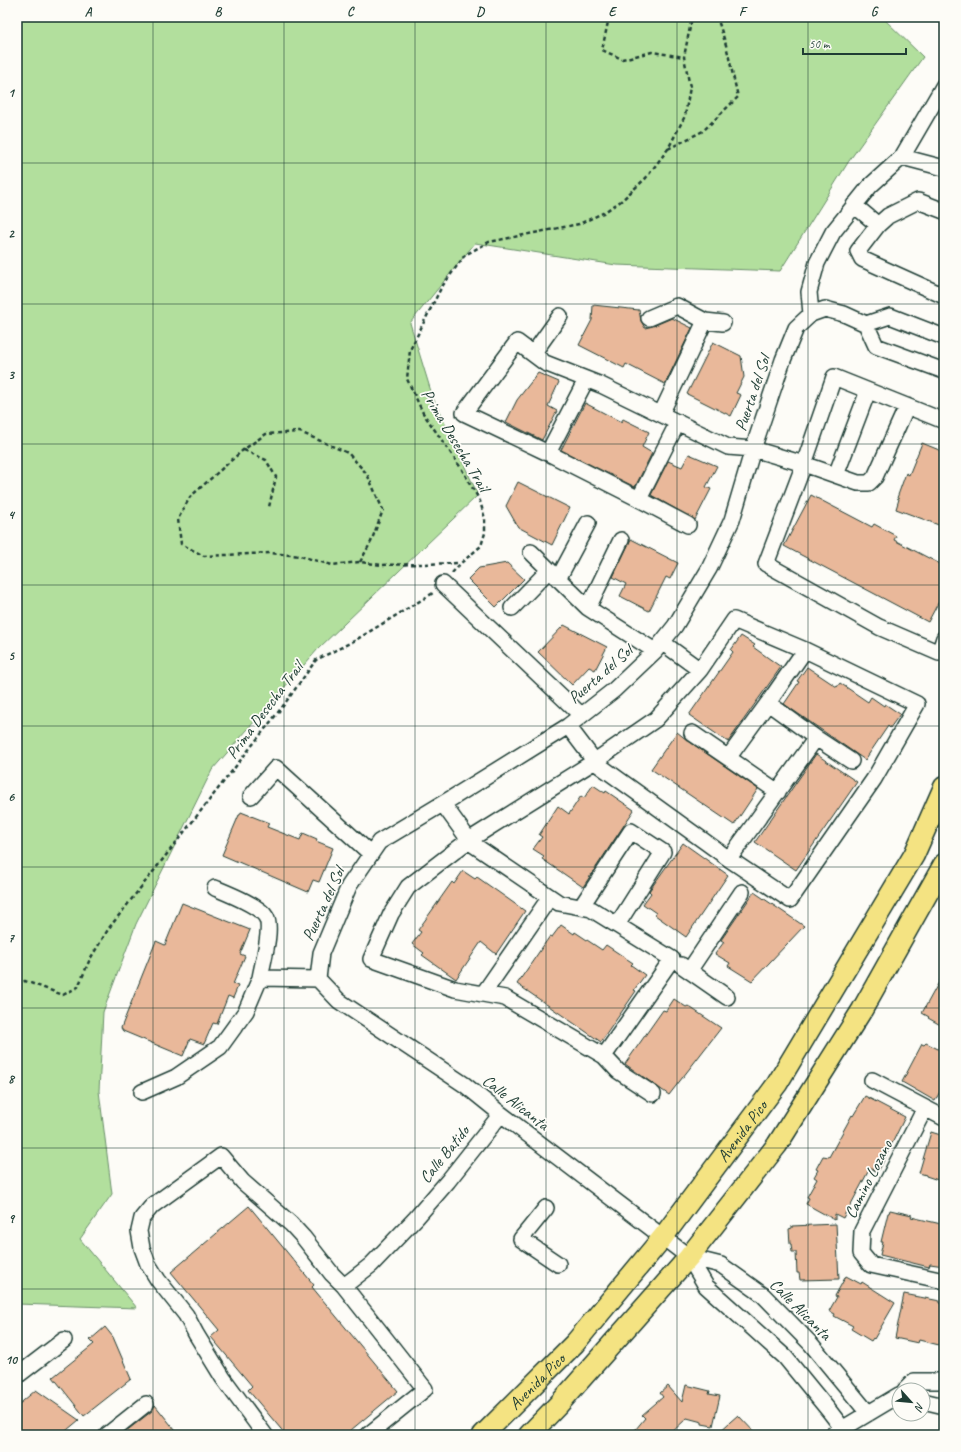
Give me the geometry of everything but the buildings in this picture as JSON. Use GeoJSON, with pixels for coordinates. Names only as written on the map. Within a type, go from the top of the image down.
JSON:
{"type":"FeatureCollection","features":[{"type":"Feature","properties":{"kind":"main road","name":"Avenida Pico"},"geometry":{"type":"LineString","coordinates":[[483,1435],[575,1343],[663,1237],[777,1084],[914,855],[944,787]]}},
{"type":"Feature","properties":{"kind":"main road","name":"Avenida Pico"},"geometry":{"type":"LineString","coordinates":[[529,1435],[559,1404],[689,1257],[777,1145],[862,1010],[944,864]]}},
{"type":"Feature","properties":{"kind":"street"},"geometry":{"type":"LineString","coordinates":[[944,85],[902,157],[870,186],[833,232],[817,263],[809,292],[811,314],[825,309],[844,314],[866,324],[876,346],[944,371]]}},
{"type":"Feature","properties":{"kind":"street"},"geometry":{"type":"LineString","coordinates":[[902,157],[944,168]]}},
{"type":"Feature","properties":{"kind":"street"},"geometry":{"type":"LineString","coordinates":[[944,211],[918,201],[888,216],[878,225],[858,250],[862,259],[944,296]]}},
{"type":"Feature","properties":{"kind":"street"},"geometry":{"type":"LineString","coordinates":[[854,205],[878,225]]}},
{"type":"Feature","properties":{"kind":"street"},"geometry":{"type":"LineString","coordinates":[[649,318],[677,306],[705,321],[723,323]]}},
{"type":"Feature","properties":{"kind":"street","name":"Puerta del Sol"},"geometry":{"type":"LineString","coordinates":[[318,979],[321,953],[349,886],[379,842],[568,726],[614,690],[659,647],[683,613],[709,569],[732,520],[753,449],[783,360],[796,328],[811,314]]}},
{"type":"Feature","properties":{"kind":"street"},"geometry":{"type":"LineString","coordinates":[[533,354],[560,316]]}},
{"type":"Feature","properties":{"kind":"street"},"geometry":{"type":"LineString","coordinates":[[866,324],[890,316],[944,337]]}},
{"type":"Feature","properties":{"kind":"street"},"geometry":{"type":"LineString","coordinates":[[661,414],[705,321]]}},
{"type":"Feature","properties":{"kind":"street"},"geometry":{"type":"LineString","coordinates":[[688,525],[548,452],[464,413],[517,342],[545,363],[601,385],[728,447],[753,449],[804,464],[858,483],[869,483],[875,477],[907,406]]}},
{"type":"Feature","properties":{"kind":"street"},"geometry":{"type":"LineString","coordinates":[[944,420],[834,377],[804,464],[766,564],[879,627],[939,652],[944,638]]}},
{"type":"Feature","properties":{"kind":"street"},"geometry":{"type":"LineString","coordinates":[[548,452],[586,380]]}},
{"type":"Feature","properties":{"kind":"street"},"geometry":{"type":"LineString","coordinates":[[836,475],[868,391]]}},
{"type":"Feature","properties":{"kind":"street"},"geometry":{"type":"LineString","coordinates":[[639,499],[678,422]]}},
{"type":"Feature","properties":{"kind":"street"},"geometry":{"type":"LineString","coordinates":[[512,608],[554,575],[588,523]]}},
{"type":"Feature","properties":{"kind":"street"},"geometry":{"type":"LineString","coordinates":[[588,608],[621,540]]}},
{"type":"Feature","properties":{"kind":"street"},"geometry":{"type":"LineString","coordinates":[[531,552],[588,608],[700,670]]}},
{"type":"Feature","properties":{"kind":"street"},"geometry":{"type":"LineString","coordinates":[[443,584],[581,715]]}},
{"type":"Feature","properties":{"kind":"street"},"geometry":{"type":"LineString","coordinates":[[568,726],[595,761],[729,859],[790,900],[874,779],[917,704],[805,650],[734,620],[700,670],[656,719],[595,761],[469,840],[408,887],[391,914],[371,959],[455,989],[505,998],[604,1056],[618,1071],[653,1094]]}},
{"type":"Feature","properties":{"kind":"street"},"geometry":{"type":"LineString","coordinates":[[728,758],[805,650]]}},
{"type":"Feature","properties":{"kind":"street"},"geometry":{"type":"LineString","coordinates":[[768,703],[851,761]]}},
{"type":"Feature","properties":{"kind":"street"},"geometry":{"type":"LineString","coordinates":[[692,733],[778,792]]}},
{"type":"Feature","properties":{"kind":"street"},"geometry":{"type":"LineString","coordinates":[[729,859],[816,738]]}},
{"type":"Feature","properties":{"kind":"street"},"geometry":{"type":"LineString","coordinates":[[251,796],[276,768],[371,854]]}},
{"type":"Feature","properties":{"kind":"street"},"geometry":{"type":"LineString","coordinates":[[443,804],[471,843],[550,897],[559,903],[591,909],[672,959],[727,997]]}},
{"type":"Feature","properties":{"kind":"street"},"geometry":{"type":"LineString","coordinates":[[581,907],[631,831],[663,852],[617,925]]}},
{"type":"Feature","properties":{"kind":"street"},"geometry":{"type":"LineString","coordinates":[[142,1092],[176,1077],[220,1047],[246,1011],[260,978],[268,939],[267,918],[261,910],[215,888]]}},
{"type":"Feature","properties":{"kind":"street"},"geometry":{"type":"LineString","coordinates":[[689,971],[742,892]]}},
{"type":"Feature","properties":{"kind":"street"},"geometry":{"type":"LineString","coordinates":[[483,994],[550,897]]}},
{"type":"Feature","properties":{"kind":"street"},"geometry":{"type":"LineString","coordinates":[[604,1056],[672,959]]}},
{"type":"Feature","properties":{"kind":"street"},"geometry":{"type":"LineString","coordinates":[[260,978],[318,979]]}},
{"type":"Feature","properties":{"kind":"street","name":"Calle Alicanta"},"geometry":{"type":"LineString","coordinates":[[318,979],[339,1001],[465,1085],[500,1114],[689,1257],[706,1286],[785,1357],[837,1432]]}},
{"type":"Feature","properties":{"kind":"street"},"geometry":{"type":"LineString","coordinates":[[872,1080],[944,1118]]}},
{"type":"Feature","properties":{"kind":"street","name":"Camino Lozano"},"geometry":{"type":"LineString","coordinates":[[925,1108],[862,1231],[861,1253],[871,1265],[944,1281]]}},
{"type":"Feature","properties":{"kind":"street","name":"Calle Batido"},"geometry":{"type":"LineString","coordinates":[[344,1286],[371,1265],[416,1218],[448,1181],[500,1114]]}},
{"type":"Feature","properties":{"kind":"street"},"geometry":{"type":"LineString","coordinates":[[264,1435],[223,1378],[186,1315],[158,1280],[148,1264],[142,1248],[139,1231],[142,1218],[152,1206],[221,1156],[242,1182],[299,1232],[332,1274],[344,1286],[425,1389],[368,1435]]}},
{"type":"Feature","properties":{"kind":"street"},"geometry":{"type":"LineString","coordinates":[[546,1208],[521,1239],[558,1264]]}},
{"type":"Feature","properties":{"kind":"street","name":"Calle Alicanta"},"geometry":{"type":"LineString","coordinates":[[689,1257],[721,1265],[764,1295],[811,1344],[868,1413]]}},
{"type":"Feature","properties":{"kind":"street"},"geometry":{"type":"LineString","coordinates":[[17,1376],[64,1340]]}},
{"type":"Feature","properties":{"kind":"street"},"geometry":{"type":"LineString","coordinates":[[913,1382],[944,1380]]}},
{"type":"Feature","properties":{"kind":"street"},"geometry":{"type":"LineString","coordinates":[[837,1432],[891,1399]]}},
{"type":"Feature","properties":{"kind":"street"},"geometry":{"type":"LineString","coordinates":[[931,1403],[944,1406]]}},
{"type":"Feature","properties":{"kind":"street"},"geometry":{"type":"LineString","coordinates":[[107,1435],[146,1404]]}},
{"type":"Feature","properties":{"kind":"path"},"geometry":{"type":"LineString","coordinates":[[605,17],[608,22],[602,50],[622,59],[652,52],[684,57]]}},
{"type":"Feature","properties":{"kind":"path","name":"Prima Desecha Trail"},"geometry":{"type":"LineString","coordinates":[[17,984],[25,981],[63,995],[78,987],[90,958],[109,928],[283,706],[316,660],[354,641],[432,593],[443,584],[461,562],[481,546],[485,533],[485,519],[480,501],[461,468],[423,413],[407,379],[410,350],[441,288],[465,255],[489,242],[579,224],[603,214],[621,201],[646,178],[668,149],[684,116],[690,87],[684,57],[692,17]]}},
{"type":"Feature","properties":{"kind":"path"},"geometry":{"type":"LineString","coordinates":[[668,149],[703,131],[738,97],[726,45],[717,17]]}},
{"type":"Feature","properties":{"kind":"path"},"geometry":{"type":"LineString","coordinates":[[360,562],[371,542],[383,510],[367,474],[348,453],[300,432],[266,434],[243,450],[190,497],[178,518],[181,544],[204,556],[270,553],[300,556],[332,565],[360,562],[382,565],[461,562]]}},
{"type":"Feature","properties":{"kind":"path"},"geometry":{"type":"LineString","coordinates":[[243,450],[266,460],[276,477],[269,507]]}},
{"type":"Feature","properties":{"kind":"green space"},"geometry":{"type":"Polygon","coordinates":[[[17,17],[882,17],[923,57],[849,161],[780,271],[616,265],[475,243],[410,323],[433,398],[478,495],[318,649],[212,770],[136,924],[103,1012],[99,1091],[112,1194],[80,1239],[137,1308],[17,1304],[17,17]]]}}]}
